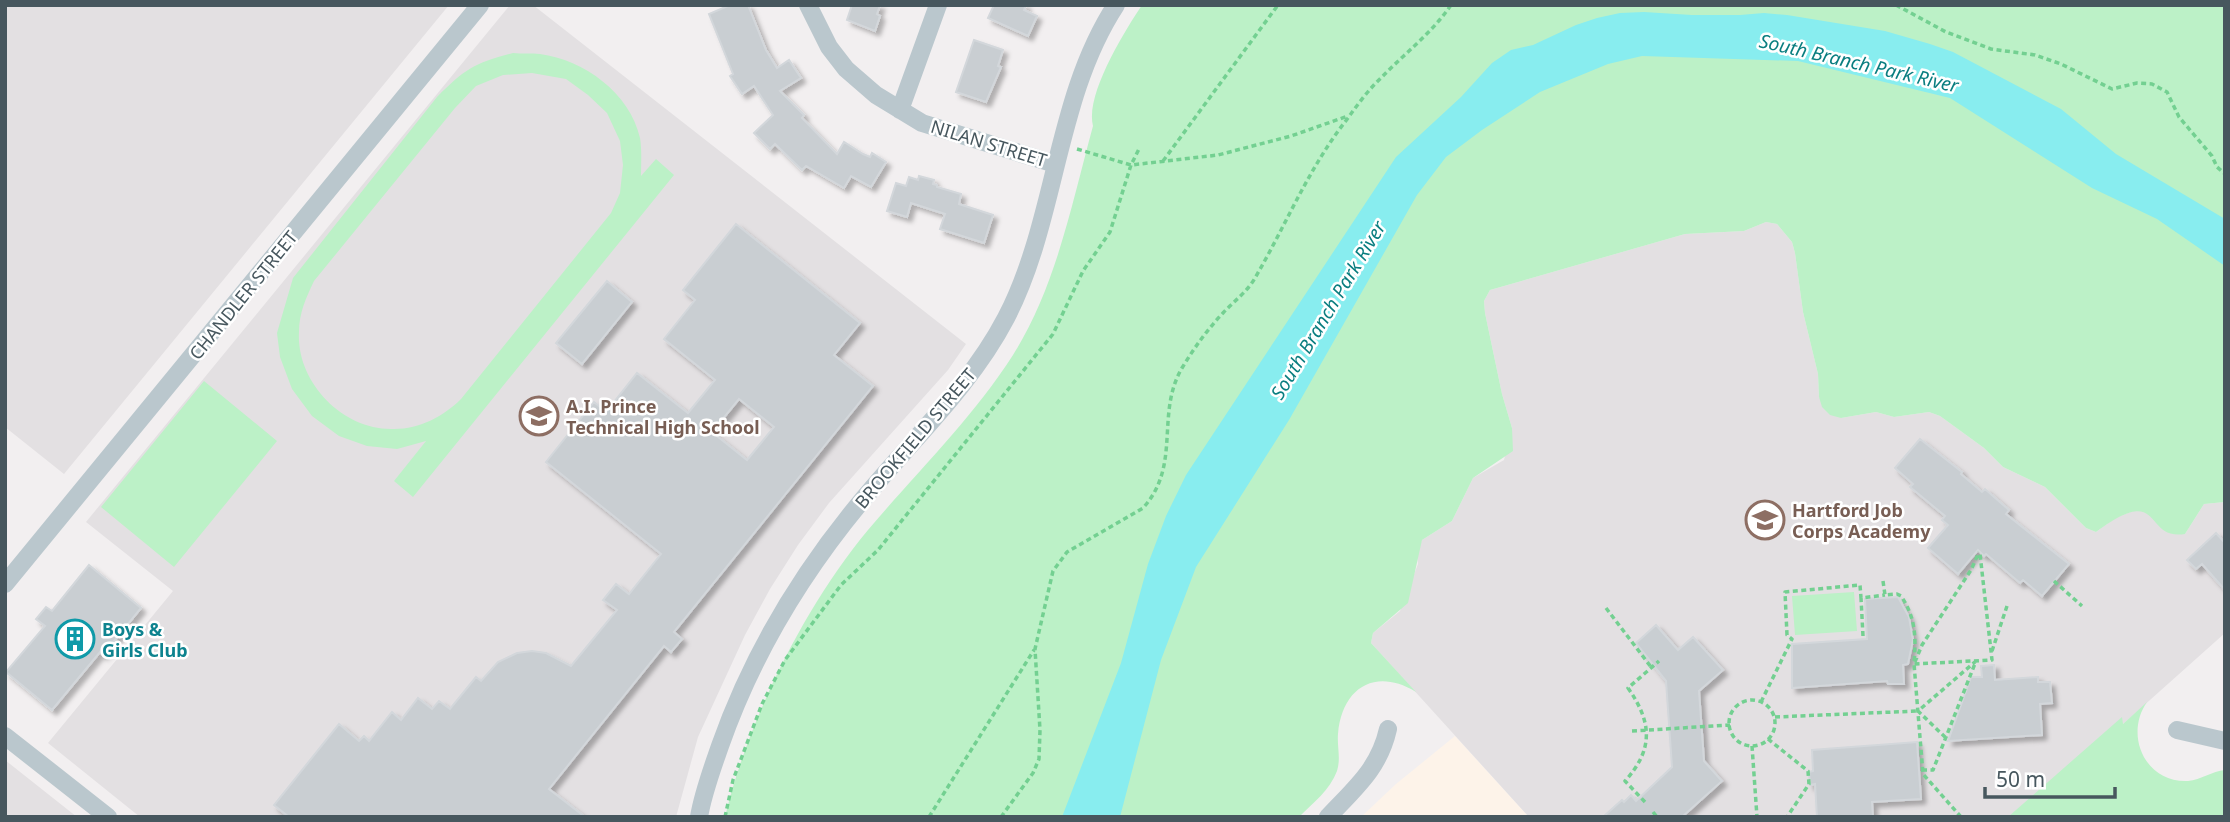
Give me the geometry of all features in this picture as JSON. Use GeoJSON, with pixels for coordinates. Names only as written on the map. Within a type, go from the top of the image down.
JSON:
{"type":"FeatureCollection","features":[{"type":"Feature","properties":{"kind":"street","name":"CHANDLER STREET"},"geometry":{"type":"LineString","coordinates":[[5,584],[480,5]]}},
{"type":"Feature","properties":{"kind":"street","name":"NILAN STREET"},"geometry":{"type":"LineString","coordinates":[[808,5],[829,47],[846,69],[876,95],[922,123],[1055,164]]}},
{"type":"Feature","properties":{"kind":"street"},"geometry":{"type":"LineString","coordinates":[[900,110],[938,5]]}},
{"type":"Feature","properties":{"kind":"street","name":"BROOKFIELD STREET"},"geometry":{"type":"LineString","coordinates":[[699,817],[709,777],[736,704],[795,591],[853,511],[967,379],[1006,318],[1034,250],[1055,164],[1081,78],[1116,5]]}},
{"type":"Feature","properties":{"kind":"street"},"geometry":{"type":"LineString","coordinates":[[1328,817],[1377,762],[1388,729]]}},
{"type":"Feature","properties":{"kind":"street"},"geometry":{"type":"LineString","coordinates":[[2177,730],[2225,741]]}},
{"type":"Feature","properties":{"kind":"street"},"geometry":{"type":"LineString","coordinates":[[5,736],[108,817]]}},
{"type":"Feature","properties":{"kind":"path"},"geometry":{"type":"LineString","coordinates":[[1163,162],[1278,5]]}},
{"type":"Feature","properties":{"kind":"path"},"geometry":{"type":"LineString","coordinates":[[1001,817],[1033,773],[1039,759],[1035,649],[1053,571],[1058,561],[1067,552],[1143,508],[1152,498],[1158,487],[1168,447],[1169,405],[1180,372],[1205,333],[1254,279],[1313,170],[1350,115],[1379,80],[1430,32],[1451,5]]}},
{"type":"Feature","properties":{"kind":"path"},"geometry":{"type":"LineString","coordinates":[[1896,5],[1946,33],[1991,49],[2035,55],[2062,64],[2112,89],[2137,83],[2152,84],[2160,88],[2167,92],[2179,117],[2225,174]]}},
{"type":"Feature","properties":{"kind":"path"},"geometry":{"type":"LineString","coordinates":[[1062,144],[1131,165],[1163,162],[1218,155],[1291,136],[1350,115]]}},
{"type":"Feature","properties":{"kind":"path"},"geometry":{"type":"LineString","coordinates":[[725,817],[733,780],[762,704],[785,660],[841,585],[878,550],[1053,334],[1083,271],[1110,232],[1131,165],[1139,149]]}},
{"type":"Feature","properties":{"kind":"path"},"geometry":{"type":"LineString","coordinates":[[1979,552],[1992,660],[1914,664],[1922,645],[1971,570],[1979,552]]}},
{"type":"Feature","properties":{"kind":"path"},"geometry":{"type":"LineString","coordinates":[[1883,580],[1885,595]]}},
{"type":"Feature","properties":{"kind":"path"},"geometry":{"type":"LineString","coordinates":[[2054,581],[2081,606]]}},
{"type":"Feature","properties":{"kind":"path"},"geometry":{"type":"LineString","coordinates":[[1762,702],[1793,639],[1787,635],[1785,592],[1860,585],[1863,636]]}},
{"type":"Feature","properties":{"kind":"path"},"geometry":{"type":"LineString","coordinates":[[1861,598],[1898,594],[1909,609],[1916,636],[1914,664],[1922,770],[1961,817]]}},
{"type":"Feature","properties":{"kind":"path"},"geometry":{"type":"LineString","coordinates":[[1991,654],[2007,606]]}},
{"type":"Feature","properties":{"kind":"path"},"geometry":{"type":"LineString","coordinates":[[1606,608],[1652,668]]}},
{"type":"Feature","properties":{"kind":"path"},"geometry":{"type":"LineString","coordinates":[[929,817],[1035,649]]}},
{"type":"Feature","properties":{"kind":"path"},"geometry":{"type":"LineString","coordinates":[[1645,802],[1625,781],[1641,757],[1647,741],[1644,715],[1628,688],[1659,661]]}},
{"type":"Feature","properties":{"kind":"path"},"geometry":{"type":"LineString","coordinates":[[1775,717],[1918,711],[1976,661]]}},
{"type":"Feature","properties":{"kind":"path"},"geometry":{"type":"LineString","coordinates":[[1922,770],[1933,770],[1976,661]]}},
{"type":"Feature","properties":{"kind":"path"},"geometry":{"type":"LineString","coordinates":[[1754,700],[1762,702],[1775,717],[1775,725],[1768,739],[1752,746],[1737,739],[1730,725],[1731,715],[1741,703],[1754,700]]}},
{"type":"Feature","properties":{"kind":"path"},"geometry":{"type":"LineString","coordinates":[[1918,711],[1946,738]]}},
{"type":"Feature","properties":{"kind":"path"},"geometry":{"type":"LineString","coordinates":[[1632,731],[1730,725]]}},
{"type":"Feature","properties":{"kind":"path"},"geometry":{"type":"LineString","coordinates":[[1768,739],[1808,771],[1809,784],[1787,817]]}},
{"type":"Feature","properties":{"kind":"path"},"geometry":{"type":"LineString","coordinates":[[1752,746],[1757,817]]}},
{"type":"Feature","properties":{"kind":"path"},"geometry":{"type":"LineString","coordinates":[[1653,812],[1657,817]]}},
{"type":"Feature","properties":{"kind":"shaded area"},"geometry":{"type":"Polygon","coordinates":[[[5,5],[449,5],[64,474],[5,427],[5,5]]]}},
{"type":"Feature","properties":{"kind":"shaded area","name":"A.I. Prince Technical High School"},"geometry":{"type":"Polygon","coordinates":[[[510,5],[533,5],[966,344],[948,370],[829,503],[770,589],[745,635],[698,737],[676,817],[140,817],[48,743],[173,591],[86,522],[510,5]]]}},
{"type":"Feature","properties":{"kind":"shaded area","name":"Hartford Job Corps Academy"},"geometry":{"type":"Polygon","coordinates":[[[1766,222],[1777,224],[1792,242],[1803,312],[1818,374],[1819,397],[1841,418],[1876,412],[1894,417],[1929,412],[1940,416],[1984,448],[2003,467],[2045,487],[2086,528],[2096,532],[2115,518],[2138,509],[2149,513],[2164,530],[2185,534],[2204,504],[2225,502],[2225,633],[2019,817],[1529,817],[1371,643],[1373,633],[1400,611],[1418,564],[1417,552],[1422,540],[1452,521],[1473,478],[1504,460],[1512,428],[1485,313],[1484,301],[1490,290],[1685,234],[1744,231],[1766,222]]]}},
{"type":"Feature","properties":{"kind":"shaded area"},"geometry":{"type":"Polygon","coordinates":[[[1455,736],[1529,817],[1361,817],[1396,784],[1455,736]]]}},
{"type":"Feature","properties":{"kind":"shaded area"},"geometry":{"type":"Polygon","coordinates":[[[5,760],[77,817],[5,817],[5,760]]]}},
{"type":"Feature","properties":{"kind":"green space"},"geometry":{"type":"Polygon","coordinates":[[[1142,5],[2225,5],[2225,502],[2204,504],[2185,534],[2172,534],[2143,512],[2133,512],[2118,518],[2096,532],[2086,528],[2045,487],[2003,467],[1984,448],[1940,416],[1929,412],[1894,417],[1876,412],[1841,418],[1830,415],[1822,407],[1819,397],[1818,374],[1803,312],[1792,242],[1777,224],[1766,222],[1744,231],[1685,234],[1490,290],[1484,301],[1485,313],[1512,428],[1513,451],[1473,478],[1452,521],[1422,540],[1408,603],[1373,633],[1371,643],[1416,692],[1401,685],[1374,682],[1363,686],[1354,694],[1341,718],[1338,734],[1339,762],[1334,778],[1299,817],[725,817],[735,780],[763,704],[822,594],[868,530],[980,401],[1028,329],[1052,273],[1070,214],[1093,126],[1092,113],[1100,81],[1116,47],[1142,5]]]}},
{"type":"Feature","properties":{"kind":"green space"},"geometry":{"type":"Polygon","coordinates":[[[513,53],[557,57],[603,81],[616,93],[635,122],[641,143],[641,176],[656,159],[674,175],[413,497],[394,481],[426,441],[397,449],[367,446],[339,436],[312,416],[292,389],[280,357],[277,333],[293,278],[437,97],[471,68],[513,53]],[[532,73],[503,75],[476,86],[314,281],[300,318],[300,351],[305,369],[314,385],[326,400],[341,412],[357,422],[394,429],[422,424],[447,411],[461,399],[611,213],[620,193],[623,165],[620,141],[607,113],[566,79],[532,73]]]}},
{"type":"Feature","properties":{"kind":"green space"},"geometry":{"type":"Polygon","coordinates":[[[204,381],[277,441],[174,567],[101,507],[204,381]]]}},
{"type":"Feature","properties":{"kind":"green space"},"geometry":{"type":"Polygon","coordinates":[[[1854,592],[1857,631],[1795,635],[1792,596],[1854,592]]]}},
{"type":"Feature","properties":{"kind":"green space"},"geometry":{"type":"Polygon","coordinates":[[[2147,702],[2140,715],[2138,729],[2143,755],[2150,766],[2173,780],[2188,781],[2225,770],[2225,817],[2008,817],[2122,717],[2123,724],[2147,702]]]}},
{"type":"Feature","properties":{"kind":"water","name":"South Branch Park River"},"geometry":{"type":"Polygon","coordinates":[[[1644,12],[1787,15],[1885,31],[1953,52],[2061,109],[2116,154],[2225,219],[2225,266],[2157,219],[2092,188],[1950,98],[1798,61],[1642,56],[1608,64],[1540,92],[1446,157],[1417,195],[1289,420],[1196,567],[1161,660],[1120,817],[1062,817],[1121,663],[1148,564],[1166,516],[1186,475],[1396,157],[1461,97],[1492,63],[1511,50],[1533,45],[1597,18],[1644,12]]]}},
{"type":"Feature","properties":{"kind":"building"},"geometry":{"type":"Polygon","coordinates":[[[730,5],[748,5],[766,50],[777,68],[789,60],[801,78],[780,91],[837,154],[844,142],[863,154],[870,157],[872,153],[886,162],[871,187],[851,176],[844,188],[806,166],[802,170],[775,144],[770,149],[754,133],[773,115],[754,86],[742,94],[730,76],[733,74],[709,14],[730,5]]]}},
{"type":"Feature","properties":{"kind":"building"},"geometry":{"type":"Polygon","coordinates":[[[852,5],[880,5],[875,31],[847,20],[852,5]]]}},
{"type":"Feature","properties":{"kind":"building"},"geometry":{"type":"Polygon","coordinates":[[[994,5],[1026,5],[1024,10],[1037,16],[1028,36],[988,18],[994,5]]]}},
{"type":"Feature","properties":{"kind":"building"},"geometry":{"type":"Polygon","coordinates":[[[974,40],[1003,50],[998,66],[1001,67],[986,102],[956,92],[974,40]]]}},
{"type":"Feature","properties":{"kind":"building"},"geometry":{"type":"Polygon","coordinates":[[[919,176],[934,180],[933,184],[937,187],[961,194],[959,204],[993,215],[984,243],[940,229],[945,214],[911,203],[907,217],[887,211],[896,183],[906,186],[909,177],[918,180],[919,176]]]}},
{"type":"Feature","properties":{"kind":"building"},"geometry":{"type":"Polygon","coordinates":[[[736,224],[860,323],[834,355],[873,386],[674,632],[682,639],[671,652],[664,646],[549,789],[585,817],[289,817],[274,805],[339,724],[359,741],[364,736],[369,741],[392,712],[401,720],[418,698],[432,709],[439,701],[450,709],[476,677],[481,681],[498,662],[517,653],[546,653],[571,666],[617,610],[603,600],[616,584],[629,594],[661,554],[546,462],[594,402],[606,412],[637,373],[688,413],[715,380],[664,339],[695,300],[683,290],[736,224]],[[739,399],[712,432],[747,460],[774,427],[739,399]]]}},
{"type":"Feature","properties":{"kind":"building"},"geometry":{"type":"Polygon","coordinates":[[[607,281],[632,302],[582,364],[556,343],[607,281]]]}},
{"type":"Feature","properties":{"kind":"building"},"geometry":{"type":"Polygon","coordinates":[[[1920,439],[1962,472],[1961,474],[1982,492],[1985,489],[2009,510],[2006,514],[2069,564],[2042,596],[2023,580],[2020,583],[1978,550],[1958,574],[1928,548],[1948,525],[1942,520],[1945,516],[1910,487],[1913,484],[1895,468],[1920,439]]]}},
{"type":"Feature","properties":{"kind":"building"},"geometry":{"type":"Polygon","coordinates":[[[2216,533],[2225,543],[2225,590],[2202,564],[2196,569],[2187,560],[2216,533]]]}},
{"type":"Feature","properties":{"kind":"building","name":"Boys & Girls Club"},"geometry":{"type":"Polygon","coordinates":[[[89,565],[141,608],[103,655],[100,652],[52,710],[6,672],[45,626],[36,619],[46,607],[52,611],[89,565]]]}},
{"type":"Feature","properties":{"kind":"building"},"geometry":{"type":"Polygon","coordinates":[[[1898,597],[1909,617],[1913,640],[1908,664],[1903,665],[1904,684],[1888,684],[1887,681],[1792,688],[1792,644],[1867,639],[1865,599],[1898,597]]]}},
{"type":"Feature","properties":{"kind":"building"},"geometry":{"type":"Polygon","coordinates":[[[1656,625],[1678,650],[1693,637],[1723,670],[1699,691],[1704,761],[1722,781],[1682,817],[1603,817],[1631,795],[1636,801],[1672,767],[1666,681],[1636,643],[1656,625]]]}},
{"type":"Feature","properties":{"kind":"building"},"geometry":{"type":"Polygon","coordinates":[[[1994,665],[1995,680],[2038,677],[2038,682],[2050,682],[2052,703],[2040,704],[2042,735],[1948,741],[1971,677],[1982,677],[1981,666],[1994,665]]]}},
{"type":"Feature","properties":{"kind":"building"},"geometry":{"type":"Polygon","coordinates":[[[1917,742],[1921,799],[1872,802],[1873,817],[1817,817],[1815,784],[1810,785],[1809,772],[1813,771],[1812,750],[1917,742]]]}},
{"type":"Feature","properties":{"kind":"place","name":"A.I. Prince Technical High School"},"geometry":{"type":"Point","coordinates":[539,416]}},
{"type":"Feature","properties":{"kind":"place","name":"Hartford Job Corps Academy"},"geometry":{"type":"Point","coordinates":[1765,520]}},
{"type":"Feature","properties":{"kind":"place","name":"Boys & Girls Club"},"geometry":{"type":"Point","coordinates":[75,639]}}]}
